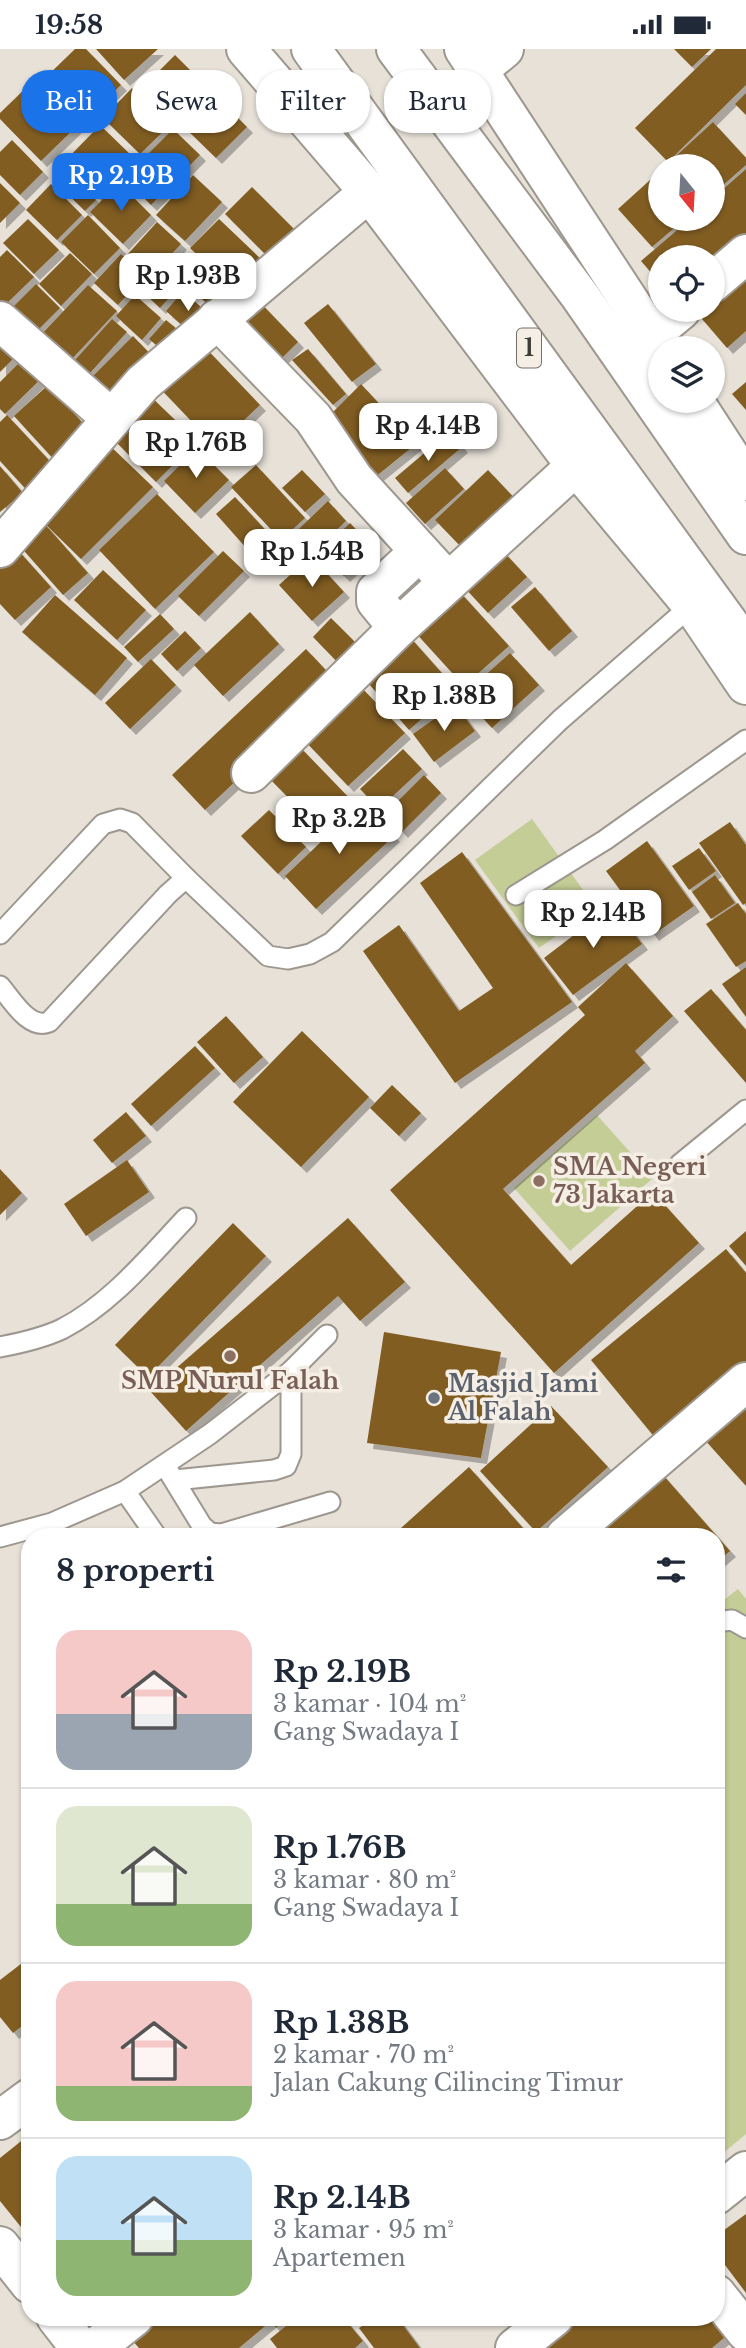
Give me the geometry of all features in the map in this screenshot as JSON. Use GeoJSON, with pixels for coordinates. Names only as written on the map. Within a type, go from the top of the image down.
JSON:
{"type":"FeatureCollection","features":[{"type":"Feature","properties":{"kind":"main road"},"geometry":{"type":"LineString","coordinates":[[246,49],[369,192],[576,466],[692,605],[746,685]]}},
{"type":"Feature","properties":{"kind":"main road","name":"1"},"geometry":{"type":"LineString","coordinates":[[310,49],[746,647]]}},
{"type":"Feature","properties":{"kind":"main road"},"geometry":{"type":"LineString","coordinates":[[396,49],[580,296],[746,535]]}},
{"type":"Feature","properties":{"kind":"main road"},"geometry":{"type":"LineString","coordinates":[[482,56],[651,336]]}},
{"type":"Feature","properties":{"kind":"main road"},"geometry":{"type":"LineString","coordinates":[[0,548],[143,383],[369,192]]}},
{"type":"Feature","properties":{"kind":"main road"},"geometry":{"type":"LineString","coordinates":[[725,272],[746,254]]}},
{"type":"Feature","properties":{"kind":"main road"},"geometry":{"type":"LineString","coordinates":[[217,319],[313,418],[355,479],[448,582]]}},
{"type":"Feature","properties":{"kind":"main road"},"geometry":{"type":"LineString","coordinates":[[0,321],[111,419]]}},
{"type":"Feature","properties":{"kind":"main road"},"geometry":{"type":"LineString","coordinates":[[660,336],[671,322]]}},
{"type":"Feature","properties":{"kind":"main road"},"geometry":{"type":"LineString","coordinates":[[703,413],[744,471]]}},
{"type":"Feature","properties":{"kind":"main road"},"geometry":{"type":"LineString","coordinates":[[251,773],[398,628],[576,466]]}},
{"type":"Feature","properties":{"kind":"main road"},"geometry":{"type":"LineString","coordinates":[[398,628],[376,601],[376,592],[419,552]]}},
{"type":"Feature","properties":{"kind":"main road"},"geometry":{"type":"LineString","coordinates":[[576,1528],[746,1382]]}},
{"type":"Feature","properties":{"kind":"main road"},"geometry":{"type":"LineString","coordinates":[[0,2120],[21,2105]]}},
{"type":"Feature","properties":{"kind":"main road"},"geometry":{"type":"LineString","coordinates":[[725,2188],[746,2171]]}},
{"type":"Feature","properties":{"kind":"main road"},"geometry":{"type":"LineString","coordinates":[[0,2246],[21,2273]]}},
{"type":"Feature","properties":{"kind":"main road"},"geometry":{"type":"LineString","coordinates":[[725,2305],[746,2332]]}},
{"type":"Feature","properties":{"kind":"main road"},"geometry":{"type":"LineString","coordinates":[[63,2326],[80,2348]]}},
{"type":"Feature","properties":{"kind":"main road"},"geometry":{"type":"LineString","coordinates":[[94,2348],[122,2326]]}},
{"type":"Feature","properties":{"kind":"main road"},"geometry":{"type":"LineString","coordinates":[[515,2348],[543,2326]]}},
{"type":"Feature","properties":{"kind":"lane"},"geometry":{"type":"LineString","coordinates":[[0,935],[103,824],[120,819],[132,824],[268,956],[288,959],[310,954],[332,942],[560,720],[692,605]]}},
{"type":"Feature","properties":{"kind":"lane"},"geometry":{"type":"LineString","coordinates":[[516,895],[605,840],[746,740]]}},
{"type":"Feature","properties":{"kind":"lane"},"geometry":{"type":"LineString","coordinates":[[0,986],[33,1023],[41,1025],[49,1022],[186,878]]}},
{"type":"Feature","properties":{"kind":"lane"},"geometry":{"type":"LineString","coordinates":[[680,1164],[746,1109]]}},
{"type":"Feature","properties":{"kind":"lane"},"geometry":{"type":"LineString","coordinates":[[0,1347],[25,1342],[62,1329],[88,1313],[122,1285],[186,1218]]}},
{"type":"Feature","properties":{"kind":"lane"},"geometry":{"type":"LineString","coordinates":[[169,1473],[210,1434],[291,1371],[327,1335]]}},
{"type":"Feature","properties":{"kind":"lane"},"geometry":{"type":"LineString","coordinates":[[33,1528],[52,1523],[169,1473],[274,1470],[286,1466],[291,1454],[291,1371]]}},
{"type":"Feature","properties":{"kind":"lane"},"geometry":{"type":"LineString","coordinates":[[169,1473],[204,1528]]}},
{"type":"Feature","properties":{"kind":"lane"},"geometry":{"type":"LineString","coordinates":[[125,1491],[151,1528]]}},
{"type":"Feature","properties":{"kind":"lane"},"geometry":{"type":"LineString","coordinates":[[241,1528],[330,1502]]}},
{"type":"Feature","properties":{"kind":"lane"},"geometry":{"type":"LineString","coordinates":[[0,1537],[21,1531]]}},
{"type":"Feature","properties":{"kind":"lane"},"geometry":{"type":"LineString","coordinates":[[725,1621],[732,1620],[746,1628]]}},
{"type":"Feature","properties":{"kind":"green space"},"geometry":{"type":"Polygon","coordinates":[[[532,819],[596,908],[539,948],[475,860],[532,819]]]}},
{"type":"Feature","properties":{"kind":"green space"},"geometry":{"type":"Polygon","coordinates":[[[597,1115],[653,1178],[570,1251],[514,1188],[597,1115]]]}},
{"type":"Feature","properties":{"kind":"green space"},"geometry":{"type":"Polygon","coordinates":[[[738,1589],[746,1599],[746,2134],[725,2152],[725,1599],[738,1589]]]}},
{"type":"Feature","properties":{"kind":"building"},"geometry":{"type":"Polygon","coordinates":[[[75,49],[86,49],[106,70],[53,70],[75,49]]]}},
{"type":"Feature","properties":{"kind":"building"},"geometry":{"type":"Polygon","coordinates":[[[96,49],[158,49],[135,70],[131,70],[124,80],[96,49]]]}},
{"type":"Feature","properties":{"kind":"building"},"geometry":{"type":"Polygon","coordinates":[[[674,49],[711,49],[692,67],[674,49]]]}},
{"type":"Feature","properties":{"kind":"building"},"geometry":{"type":"Polygon","coordinates":[[[716,49],[746,49],[746,85],[676,154],[660,154],[635,128],[716,49]]]}},
{"type":"Feature","properties":{"kind":"building"},"geometry":{"type":"Polygon","coordinates":[[[175,55],[190,70],[160,70],[175,55]]]}},
{"type":"Feature","properties":{"kind":"building"},"geometry":{"type":"Polygon","coordinates":[[[131,89],[131,133],[162,133],[140,154],[117,132],[117,104],[131,89]]]}},
{"type":"Feature","properties":{"kind":"building"},"geometry":{"type":"Polygon","coordinates":[[[21,93],[21,133],[70,133],[41,161],[0,119],[0,113],[21,93]]]}},
{"type":"Feature","properties":{"kind":"building"},"geometry":{"type":"Polygon","coordinates":[[[746,93],[746,115],[735,104],[746,93]]]}},
{"type":"Feature","properties":{"kind":"building"},"geometry":{"type":"Polygon","coordinates":[[[713,122],[746,158],[746,165],[725,184],[725,154],[678,154],[713,122]]]}},
{"type":"Feature","properties":{"kind":"building"},"geometry":{"type":"Polygon","coordinates":[[[92,133],[108,133],[136,160],[98,197],[63,163],[92,133]]]}},
{"type":"Feature","properties":{"kind":"building"},"geometry":{"type":"Polygon","coordinates":[[[169,133],[177,133],[200,155],[151,205],[124,178],[169,133]]]}},
{"type":"Feature","properties":{"kind":"building"},"geometry":{"type":"Polygon","coordinates":[[[190,133],[241,133],[216,158],[190,133]]]}},
{"type":"Feature","properties":{"kind":"building"},"geometry":{"type":"Polygon","coordinates":[[[12,140],[43,172],[20,195],[0,175],[0,152],[12,140]]]}},
{"type":"Feature","properties":{"kind":"building"},"geometry":{"type":"Polygon","coordinates":[[[64,168],[96,200],[85,211],[52,179],[64,168]]]}},
{"type":"Feature","properties":{"kind":"building"},"geometry":{"type":"Polygon","coordinates":[[[746,169],[746,249],[725,267],[725,245],[660,245],[676,231],[725,231],[725,188],[746,169]]]}},
{"type":"Feature","properties":{"kind":"building"},"geometry":{"type":"Polygon","coordinates":[[[193,175],[222,202],[185,241],[156,215],[193,175]]]}},
{"type":"Feature","properties":{"kind":"building"},"geometry":{"type":"Polygon","coordinates":[[[648,182],[648,231],[671,231],[654,245],[650,245],[618,209],[648,182]]]}},
{"type":"Feature","properties":{"kind":"building"},"geometry":{"type":"Polygon","coordinates":[[[0,183],[20,203],[0,223],[0,183]]]}},
{"type":"Feature","properties":{"kind":"building"},"geometry":{"type":"Polygon","coordinates":[[[119,183],[151,215],[123,244],[90,212],[119,183]]]}},
{"type":"Feature","properties":{"kind":"building"},"geometry":{"type":"Polygon","coordinates":[[[51,184],[82,215],[57,240],[26,210],[51,184]]]}},
{"type":"Feature","properties":{"kind":"building"},"geometry":{"type":"Polygon","coordinates":[[[252,187],[301,236],[274,263],[225,214],[252,187]]]}},
{"type":"Feature","properties":{"kind":"building"},"geometry":{"type":"Polygon","coordinates":[[[88,215],[120,248],[94,274],[61,242],[88,215]]]}},
{"type":"Feature","properties":{"kind":"building"},"geometry":{"type":"Polygon","coordinates":[[[28,219],[59,250],[34,274],[3,243],[28,219]]]}},
{"type":"Feature","properties":{"kind":"building"},"geometry":{"type":"Polygon","coordinates":[[[219,219],[263,261],[235,291],[190,248],[219,219]]]}},
{"type":"Feature","properties":{"kind":"building"},"geometry":{"type":"Polygon","coordinates":[[[157,222],[181,244],[151,276],[127,255],[157,222]]]}},
{"type":"Feature","properties":{"kind":"building"},"geometry":{"type":"Polygon","coordinates":[[[7,250],[34,277],[0,310],[0,257],[7,250]]]}},
{"type":"Feature","properties":{"kind":"building"},"geometry":{"type":"Polygon","coordinates":[[[70,253],[92,274],[61,306],[39,284],[70,253]]]}},
{"type":"Feature","properties":{"kind":"building"},"geometry":{"type":"Polygon","coordinates":[[[121,254],[145,275],[118,305],[94,283],[121,254]]]}},
{"type":"Feature","properties":{"kind":"building"},"geometry":{"type":"Polygon","coordinates":[[[188,254],[233,294],[216,312],[172,271],[188,254]]]}},
{"type":"Feature","properties":{"kind":"building"},"geometry":{"type":"Polygon","coordinates":[[[648,255],[648,269],[641,261],[648,255]]]}},
{"type":"Feature","properties":{"kind":"building"},"geometry":{"type":"Polygon","coordinates":[[[746,268],[746,331],[727,348],[725,336],[717,336],[705,322],[725,322],[725,286],[746,268]]]}},
{"type":"Feature","properties":{"kind":"building"},"geometry":{"type":"Polygon","coordinates":[[[160,272],[178,288],[160,308],[142,291],[160,272]]]}},
{"type":"Feature","properties":{"kind":"building"},"geometry":{"type":"Polygon","coordinates":[[[36,284],[60,308],[32,336],[8,312],[36,284]]]}},
{"type":"Feature","properties":{"kind":"building"},"geometry":{"type":"Polygon","coordinates":[[[88,285],[117,311],[70,361],[41,335],[88,285]]]}},
{"type":"Feature","properties":{"kind":"building"},"geometry":{"type":"Polygon","coordinates":[[[183,291],[209,314],[192,334],[166,311],[183,291]]]}},
{"type":"Feature","properties":{"kind":"building"},"geometry":{"type":"Polygon","coordinates":[[[135,295],[161,318],[142,340],[116,316],[135,295]]]}},
{"type":"Feature","properties":{"kind":"building"},"geometry":{"type":"Polygon","coordinates":[[[254,296],[298,342],[280,360],[234,315],[254,296]]]}},
{"type":"Feature","properties":{"kind":"building"},"geometry":{"type":"Polygon","coordinates":[[[328,304],[376,364],[352,382],[304,323],[328,304]]]}},
{"type":"Feature","properties":{"kind":"building"},"geometry":{"type":"Polygon","coordinates":[[[112,319],[127,332],[90,373],[75,360],[112,319]]]}},
{"type":"Feature","properties":{"kind":"building"},"geometry":{"type":"Polygon","coordinates":[[[166,320],[187,337],[170,357],[149,339],[166,320]]]}},
{"type":"Feature","properties":{"kind":"building"},"geometry":{"type":"Polygon","coordinates":[[[0,328],[22,350],[0,372],[0,328]]]}},
{"type":"Feature","properties":{"kind":"building"},"geometry":{"type":"Polygon","coordinates":[[[133,336],[159,363],[117,404],[91,378],[133,336]]]}},
{"type":"Feature","properties":{"kind":"building"},"geometry":{"type":"Polygon","coordinates":[[[197,339],[260,405],[216,447],[153,381],[197,339]]]}},
{"type":"Feature","properties":{"kind":"building"},"geometry":{"type":"Polygon","coordinates":[[[308,349],[346,394],[333,405],[292,360],[308,349]]]}},
{"type":"Feature","properties":{"kind":"building"},"geometry":{"type":"Polygon","coordinates":[[[32,350],[51,369],[5,414],[0,409],[0,382],[32,350]]]}},
{"type":"Feature","properties":{"kind":"building"},"geometry":{"type":"Polygon","coordinates":[[[746,382],[746,410],[732,394],[746,382]]]}},
{"type":"Feature","properties":{"kind":"building"},"geometry":{"type":"Polygon","coordinates":[[[361,384],[416,444],[374,478],[329,416],[361,384]]]}},
{"type":"Feature","properties":{"kind":"building"},"geometry":{"type":"Polygon","coordinates":[[[48,385],[91,432],[57,463],[14,416],[48,385]]]}},
{"type":"Feature","properties":{"kind":"building"},"geometry":{"type":"Polygon","coordinates":[[[146,392],[197,441],[156,482],[106,432],[146,392]]]}},
{"type":"Feature","properties":{"kind":"building"},"geometry":{"type":"Polygon","coordinates":[[[7,415],[60,472],[33,497],[0,461],[0,422],[7,415]]]}},
{"type":"Feature","properties":{"kind":"building"},"geometry":{"type":"Polygon","coordinates":[[[449,432],[462,447],[408,493],[395,478],[449,432]]]}},
{"type":"Feature","properties":{"kind":"building"},"geometry":{"type":"Polygon","coordinates":[[[106,442],[153,487],[81,559],[35,514],[106,442]]]}},
{"type":"Feature","properties":{"kind":"building"},"geometry":{"type":"Polygon","coordinates":[[[197,448],[229,480],[195,513],[164,481],[197,448]]]}},
{"type":"Feature","properties":{"kind":"building"},"geometry":{"type":"Polygon","coordinates":[[[256,465],[305,518],[281,540],[231,487],[256,465]]]}},
{"type":"Feature","properties":{"kind":"building"},"geometry":{"type":"Polygon","coordinates":[[[0,466],[23,493],[0,512],[0,466]]]}},
{"type":"Feature","properties":{"kind":"building"},"geometry":{"type":"Polygon","coordinates":[[[445,468],[464,489],[425,524],[406,503],[445,468]]]}},
{"type":"Feature","properties":{"kind":"building"},"geometry":{"type":"Polygon","coordinates":[[[302,470],[325,494],[305,512],[282,488],[302,470]]]}},
{"type":"Feature","properties":{"kind":"building"},"geometry":{"type":"Polygon","coordinates":[[[488,470],[518,502],[466,552],[435,520],[488,470]]]}},
{"type":"Feature","properties":{"kind":"building"},"geometry":{"type":"Polygon","coordinates":[[[157,494],[214,552],[155,609],[99,550],[157,494]]]}},
{"type":"Feature","properties":{"kind":"building"},"geometry":{"type":"Polygon","coordinates":[[[235,497],[284,550],[264,568],[216,514],[235,497]]]}},
{"type":"Feature","properties":{"kind":"building"},"geometry":{"type":"Polygon","coordinates":[[[328,501],[346,521],[302,563],[283,544],[328,501]]]}},
{"type":"Feature","properties":{"kind":"building"},"geometry":{"type":"Polygon","coordinates":[[[43,522],[88,573],[63,595],[18,544],[43,522]]]}},
{"type":"Feature","properties":{"kind":"building"},"geometry":{"type":"Polygon","coordinates":[[[350,523],[374,548],[344,576],[320,552],[350,523]]]}},
{"type":"Feature","properties":{"kind":"building"},"geometry":{"type":"Polygon","coordinates":[[[16,548],[51,587],[15,620],[0,604],[0,562],[16,548]]]}},
{"type":"Feature","properties":{"kind":"building"},"geometry":{"type":"Polygon","coordinates":[[[502,550],[527,577],[488,613],[463,586],[502,550]]]}},
{"type":"Feature","properties":{"kind":"building"},"geometry":{"type":"Polygon","coordinates":[[[223,551],[244,571],[199,616],[178,596],[223,551]]]}},
{"type":"Feature","properties":{"kind":"building"},"geometry":{"type":"Polygon","coordinates":[[[311,556],[344,592],[312,621],[279,585],[311,556]]]}},
{"type":"Feature","properties":{"kind":"building"},"geometry":{"type":"Polygon","coordinates":[[[103,570],[146,610],[117,640],[74,600],[103,570]]]}},
{"type":"Feature","properties":{"kind":"building"},"geometry":{"type":"Polygon","coordinates":[[[535,587],[572,631],[549,651],[511,607],[535,587]]]}},
{"type":"Feature","properties":{"kind":"building"},"geometry":{"type":"Polygon","coordinates":[[[458,590],[509,646],[464,686],[413,630],[458,590]]]}},
{"type":"Feature","properties":{"kind":"building"},"geometry":{"type":"Polygon","coordinates":[[[55,595],[127,658],[95,695],[22,632],[55,595]]]}},
{"type":"Feature","properties":{"kind":"building"},"geometry":{"type":"Polygon","coordinates":[[[250,612],[279,644],[223,696],[194,665],[250,612]]]}},
{"type":"Feature","properties":{"kind":"building"},"geometry":{"type":"Polygon","coordinates":[[[160,614],[174,629],[138,662],[124,647],[160,614]]]}},
{"type":"Feature","properties":{"kind":"building"},"geometry":{"type":"Polygon","coordinates":[[[331,618],[363,650],[344,669],[313,637],[331,618]]]}},
{"type":"Feature","properties":{"kind":"building"},"geometry":{"type":"Polygon","coordinates":[[[185,631],[201,648],[177,671],[161,654],[185,631]]]}},
{"type":"Feature","properties":{"kind":"building"},"geometry":{"type":"Polygon","coordinates":[[[408,635],[456,689],[409,730],[362,676],[408,635]]]}},
{"type":"Feature","properties":{"kind":"building"},"geometry":{"type":"Polygon","coordinates":[[[306,649],[339,684],[205,810],[172,775],[306,649]]]}},
{"type":"Feature","properties":{"kind":"building"},"geometry":{"type":"Polygon","coordinates":[[[510,653],[539,685],[492,728],[462,696],[510,653]]]}},
{"type":"Feature","properties":{"kind":"building"},"geometry":{"type":"Polygon","coordinates":[[[151,659],[176,685],[130,729],[105,703],[151,659]]]}},
{"type":"Feature","properties":{"kind":"building"},"geometry":{"type":"Polygon","coordinates":[[[358,684],[405,733],[348,786],[301,737],[358,684]]]}},
{"type":"Feature","properties":{"kind":"building"},"geometry":{"type":"Polygon","coordinates":[[[455,704],[475,731],[434,762],[413,734],[455,704]]]}},
{"type":"Feature","properties":{"kind":"building"},"geometry":{"type":"Polygon","coordinates":[[[297,744],[354,803],[323,833],[266,775],[297,744]]]}},
{"type":"Feature","properties":{"kind":"building"},"geometry":{"type":"Polygon","coordinates":[[[403,749],[422,769],[379,809],[360,789],[403,749]]]}},
{"type":"Feature","properties":{"kind":"building"},"geometry":{"type":"Polygon","coordinates":[[[424,775],[441,793],[402,832],[385,814],[424,775]]]}},
{"type":"Feature","properties":{"kind":"building"},"geometry":{"type":"Polygon","coordinates":[[[362,803],[394,836],[316,909],[285,876],[362,803]]]}},
{"type":"Feature","properties":{"kind":"building"},"geometry":{"type":"Polygon","coordinates":[[[269,810],[306,847],[278,874],[241,836],[269,810]]]}},
{"type":"Feature","properties":{"kind":"building"},"geometry":{"type":"Polygon","coordinates":[[[730,822],[746,845],[746,903],[743,905],[699,843],[730,822]]]}},
{"type":"Feature","properties":{"kind":"building"},"geometry":{"type":"Polygon","coordinates":[[[647,841],[694,906],[653,935],[606,871],[647,841]]]}},
{"type":"Feature","properties":{"kind":"building"},"geometry":{"type":"Polygon","coordinates":[[[699,848],[716,871],[689,890],[672,866],[699,848]]]}},
{"type":"Feature","properties":{"kind":"building"},"geometry":{"type":"Polygon","coordinates":[[[462,852],[572,1002],[455,1083],[363,951],[399,925],[459,1011],[493,988],[420,883],[462,852]]]}},
{"type":"Feature","properties":{"kind":"building"},"geometry":{"type":"Polygon","coordinates":[[[715,875],[735,903],[711,919],[692,892],[715,875]]]}},
{"type":"Feature","properties":{"kind":"building"},"geometry":{"type":"Polygon","coordinates":[[[738,903],[746,914],[746,961],[736,967],[706,924],[738,903]]]}},
{"type":"Feature","properties":{"kind":"building"},"geometry":{"type":"Polygon","coordinates":[[[613,905],[642,944],[573,995],[544,958],[613,905]]]}},
{"type":"Feature","properties":{"kind":"building"},"geometry":{"type":"Polygon","coordinates":[[[626,963],[673,1016],[635,1051],[645,1063],[503,1189],[571,1265],[653,1192],[699,1243],[554,1373],[390,1190],[585,1015],[578,1007],[626,963]]]}},
{"type":"Feature","properties":{"kind":"building"},"geometry":{"type":"Polygon","coordinates":[[[746,967],[746,1017],[722,984],[746,967]]]}},
{"type":"Feature","properties":{"kind":"building"},"geometry":{"type":"Polygon","coordinates":[[[711,989],[746,1030],[746,1083],[684,1011],[711,989]]]}},
{"type":"Feature","properties":{"kind":"building"},"geometry":{"type":"Polygon","coordinates":[[[226,1016],[263,1057],[234,1083],[197,1042],[226,1016]]]}},
{"type":"Feature","properties":{"kind":"building"},"geometry":{"type":"Polygon","coordinates":[[[302,1031],[369,1097],[301,1167],[233,1102],[302,1031]]]}},
{"type":"Feature","properties":{"kind":"building"},"geometry":{"type":"Polygon","coordinates":[[[195,1046],[215,1068],[151,1126],[131,1104],[195,1046]]]}},
{"type":"Feature","properties":{"kind":"building"},"geometry":{"type":"Polygon","coordinates":[[[392,1085],[421,1113],[399,1136],[370,1108],[392,1085]]]}},
{"type":"Feature","properties":{"kind":"building"},"geometry":{"type":"Polygon","coordinates":[[[126,1112],[146,1136],[112,1163],[93,1140],[126,1112]]]}},
{"type":"Feature","properties":{"kind":"building"},"geometry":{"type":"Polygon","coordinates":[[[127,1160],[149,1192],[86,1236],[64,1204],[127,1160]]]}},
{"type":"Feature","properties":{"kind":"building"},"geometry":{"type":"Polygon","coordinates":[[[0,1169],[22,1193],[0,1215],[0,1169]]]}},
{"type":"Feature","properties":{"kind":"building","name":"SMP Nurul Falah"},"geometry":{"type":"Polygon","coordinates":[[[348,1218],[405,1282],[360,1321],[338,1296],[186,1431],[150,1391],[348,1218]]]}},
{"type":"Feature","properties":{"kind":"building"},"geometry":{"type":"Polygon","coordinates":[[[233,1223],[266,1256],[148,1377],[115,1345],[233,1223]]]}},
{"type":"Feature","properties":{"kind":"building"},"geometry":{"type":"Polygon","coordinates":[[[746,1231],[746,1266],[729,1246],[746,1231]]]}},
{"type":"Feature","properties":{"kind":"building"},"geometry":{"type":"Polygon","coordinates":[[[726,1249],[746,1273],[746,1365],[656,1439],[591,1360],[726,1249]]]}},
{"type":"Feature","properties":{"kind":"building","name":"Masjid Jami Al Falah"},"geometry":{"type":"Polygon","coordinates":[[[384,1332],[501,1352],[481,1458],[367,1443],[384,1332]]]}},
{"type":"Feature","properties":{"kind":"building"},"geometry":{"type":"Polygon","coordinates":[[[746,1403],[746,1486],[704,1439],[746,1403]]]}},
{"type":"Feature","properties":{"kind":"building"},"geometry":{"type":"Polygon","coordinates":[[[551,1406],[608,1467],[540,1528],[532,1528],[480,1471],[551,1406]]]}},
{"type":"Feature","properties":{"kind":"building"},"geometry":{"type":"Polygon","coordinates":[[[655,1466],[710,1528],[584,1528],[655,1466]]]}},
{"type":"Feature","properties":{"kind":"building"},"geometry":{"type":"Polygon","coordinates":[[[469,1467],[523,1528],[401,1528],[469,1467]]]}},
{"type":"Feature","properties":{"kind":"building"},"geometry":{"type":"Polygon","coordinates":[[[21,1964],[21,2027],[13,2033],[0,2017],[0,1980],[21,1964]]]}},
{"type":"Feature","properties":{"kind":"building"},"geometry":{"type":"Polygon","coordinates":[[[21,2141],[21,2227],[0,2201],[0,2158],[21,2141]]]}},
{"type":"Feature","properties":{"kind":"building"},"geometry":{"type":"Polygon","coordinates":[[[746,2214],[746,2293],[725,2265],[725,2229],[746,2214]]]}},
{"type":"Feature","properties":{"kind":"building"},"geometry":{"type":"Polygon","coordinates":[[[148,2326],[265,2326],[239,2348],[139,2348],[131,2339],[148,2326]]]}},
{"type":"Feature","properties":{"kind":"building"},"geometry":{"type":"Polygon","coordinates":[[[286,2326],[350,2326],[363,2341],[355,2348],[277,2348],[270,2339],[286,2326]]]}},
{"type":"Feature","properties":{"kind":"building"},"geometry":{"type":"Polygon","coordinates":[[[404,2326],[420,2348],[374,2348],[359,2328],[404,2326]]]}},
{"type":"Feature","properties":{"kind":"building"},"geometry":{"type":"Polygon","coordinates":[[[572,2326],[724,2326],[730,2333],[712,2348],[544,2348],[572,2326]]]}},
{"type":"Feature","properties":{"kind":"place","name":"SMA Negeri 73 Jakarta"},"geometry":{"type":"Point","coordinates":[539,1181]}},
{"type":"Feature","properties":{"kind":"place","name":"SMP Nurul Falah"},"geometry":{"type":"Point","coordinates":[230,1356]}},
{"type":"Feature","properties":{"kind":"place","name":"Masjid Jami Al Falah"},"geometry":{"type":"Point","coordinates":[434,1398]}}]}
